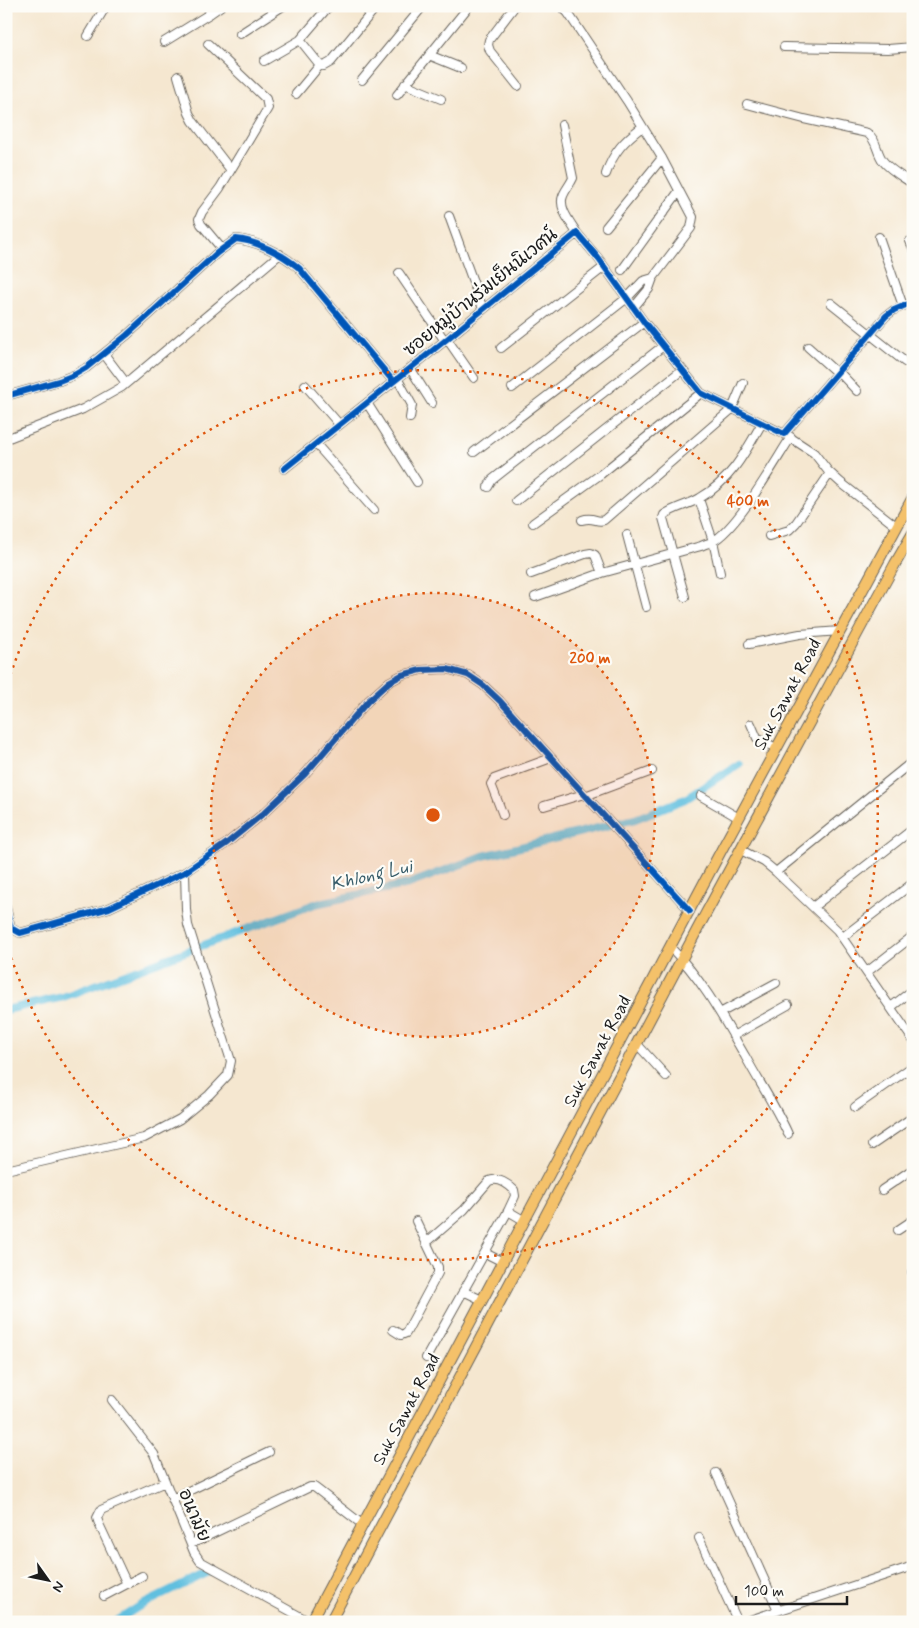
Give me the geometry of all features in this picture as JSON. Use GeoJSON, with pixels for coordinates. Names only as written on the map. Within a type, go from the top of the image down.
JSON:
{"type":"FeatureCollection","features":[{"type":"Feature","properties":{"kind":"main road","name":"Suk Sawat Road"},"geometry":{"type":"LineString","coordinates":[[311,1622],[776,748],[913,497]]}},
{"type":"Feature","properties":{"kind":"main road","name":"Suk Sawat Road"},"geometry":{"type":"LineString","coordinates":[[330,1622],[682,959],[890,572],[913,534]]}},
{"type":"Feature","properties":{"kind":"street"},"geometry":{"type":"LineString","coordinates":[[88,36],[106,6]]}},
{"type":"Feature","properties":{"kind":"street"},"geometry":{"type":"LineString","coordinates":[[164,42],[209,10],[220,6]]}},
{"type":"Feature","properties":{"kind":"street"},"geometry":{"type":"LineString","coordinates":[[240,34],[283,6]]}},
{"type":"Feature","properties":{"kind":"street"},"geometry":{"type":"LineString","coordinates":[[264,61],[300,40],[329,6]]}},
{"type":"Feature","properties":{"kind":"street"},"geometry":{"type":"LineString","coordinates":[[296,94],[320,66],[331,62],[377,6]]}},
{"type":"Feature","properties":{"kind":"street"},"geometry":{"type":"LineString","coordinates":[[362,80],[422,6]]}},
{"type":"Feature","properties":{"kind":"street"},"geometry":{"type":"LineString","coordinates":[[397,95],[469,6]]}},
{"type":"Feature","properties":{"kind":"street"},"geometry":{"type":"LineString","coordinates":[[515,6],[489,40],[488,45],[490,51],[518,86]]}},
{"type":"Feature","properties":{"kind":"street"},"geometry":{"type":"LineString","coordinates":[[562,6],[592,48],[662,158],[693,217],[691,228],[653,278],[649,288],[634,307]]}},
{"type":"Feature","properties":{"kind":"street"},"geometry":{"type":"LineString","coordinates":[[300,40],[320,66]]}},
{"type":"Feature","properties":{"kind":"street"},"geometry":{"type":"LineString","coordinates":[[208,44],[268,103],[266,112],[220,188],[202,212],[201,224],[222,249]]}},
{"type":"Feature","properties":{"kind":"street"},"geometry":{"type":"LineString","coordinates":[[784,47],[888,49],[913,47]]}},
{"type":"Feature","properties":{"kind":"street"},"geometry":{"type":"LineString","coordinates":[[429,55],[461,68]]}},
{"type":"Feature","properties":{"kind":"street"},"geometry":{"type":"LineString","coordinates":[[178,76],[193,121],[230,169]]}},
{"type":"Feature","properties":{"kind":"street"},"geometry":{"type":"LineString","coordinates":[[406,84],[441,99]]}},
{"type":"Feature","properties":{"kind":"street"},"geometry":{"type":"LineString","coordinates":[[747,104],[867,133],[873,138],[879,155],[888,167],[913,184]]}},
{"type":"Feature","properties":{"kind":"street"},"geometry":{"type":"LineString","coordinates":[[562,125],[573,178],[562,196],[561,202],[576,233]]}},
{"type":"Feature","properties":{"kind":"street"},"geometry":{"type":"LineString","coordinates":[[606,174],[609,163],[619,147],[642,127]]}},
{"type":"Feature","properties":{"kind":"street"},"geometry":{"type":"LineString","coordinates":[[606,227],[662,158]]}},
{"type":"Feature","properties":{"kind":"street"},"geometry":{"type":"LineString","coordinates":[[622,270],[680,191]]}},
{"type":"Feature","properties":{"kind":"street"},"geometry":{"type":"LineString","coordinates":[[448,216],[483,309]]}},
{"type":"Feature","properties":{"kind":"street","name":"ซอยหมู่บ้านร่มเย็นนิเวศน์"},"geometry":{"type":"LineString","coordinates":[[284,469],[446,340],[576,233],[701,393],[787,436],[814,454],[830,473],[896,526]]}},
{"type":"Feature","properties":{"kind":"street"},"geometry":{"type":"LineString","coordinates":[[879,237],[903,306]]}},
{"type":"Feature","properties":{"kind":"street"},"geometry":{"type":"LineString","coordinates":[[6,396],[74,375],[86,368],[233,239],[238,238],[280,254],[307,276],[395,379],[412,405],[410,418]]}},
{"type":"Feature","properties":{"kind":"street"},"geometry":{"type":"LineString","coordinates":[[6,439],[84,409],[126,383],[280,254]]}},
{"type":"Feature","properties":{"kind":"street"},"geometry":{"type":"LineString","coordinates":[[500,348],[604,267]]}},
{"type":"Feature","properties":{"kind":"street"},"geometry":{"type":"LineString","coordinates":[[399,273],[474,378]]}},
{"type":"Feature","properties":{"kind":"street"},"geometry":{"type":"LineString","coordinates":[[512,388],[628,298],[643,281],[653,278]]}},
{"type":"Feature","properties":{"kind":"street"},"geometry":{"type":"LineString","coordinates":[[535,597],[602,572],[701,546],[713,541],[734,522],[765,477],[787,436],[838,372],[886,316],[913,302]]}},
{"type":"Feature","properties":{"kind":"street"},"geometry":{"type":"LineString","coordinates":[[831,303],[905,362]]}},
{"type":"Feature","properties":{"kind":"street"},"geometry":{"type":"LineString","coordinates":[[474,452],[644,322]]}},
{"type":"Feature","properties":{"kind":"street"},"geometry":{"type":"LineString","coordinates":[[488,487],[492,480],[663,346]]}},
{"type":"Feature","properties":{"kind":"street"},"geometry":{"type":"LineString","coordinates":[[808,346],[857,391]]}},
{"type":"Feature","properties":{"kind":"street"},"geometry":{"type":"LineString","coordinates":[[104,354],[126,383]]}},
{"type":"Feature","properties":{"kind":"street"},"geometry":{"type":"LineString","coordinates":[[410,368],[432,403]]}},
{"type":"Feature","properties":{"kind":"street"},"geometry":{"type":"LineString","coordinates":[[516,501],[682,370]]}},
{"type":"Feature","properties":{"kind":"street"},"geometry":{"type":"LineString","coordinates":[[582,520],[589,518],[599,521],[604,520],[732,409],[744,383]]}},
{"type":"Feature","properties":{"kind":"street"},"geometry":{"type":"LineString","coordinates":[[305,384],[339,424]]}},
{"type":"Feature","properties":{"kind":"street"},"geometry":{"type":"LineString","coordinates":[[533,523],[601,474],[701,393]]}},
{"type":"Feature","properties":{"kind":"street"},"geometry":{"type":"LineString","coordinates":[[367,403],[417,482]]}},
{"type":"Feature","properties":{"kind":"street"},"geometry":{"type":"LineString","coordinates":[[685,597],[663,518],[664,515],[699,499],[726,478],[738,464],[762,423]]}},
{"type":"Feature","properties":{"kind":"street"},"geometry":{"type":"LineString","coordinates":[[316,444],[374,510]]}},
{"type":"Feature","properties":{"kind":"street"},"geometry":{"type":"LineString","coordinates":[[769,536],[789,530],[796,523],[830,473]]}},
{"type":"Feature","properties":{"kind":"street"},"geometry":{"type":"LineString","coordinates":[[699,499],[713,541],[720,573]]}},
{"type":"Feature","properties":{"kind":"street"},"geometry":{"type":"LineString","coordinates":[[627,535],[646,607]]}},
{"type":"Feature","properties":{"kind":"street"},"geometry":{"type":"LineString","coordinates":[[531,574],[591,553],[595,555],[602,572]]}},
{"type":"Feature","properties":{"kind":"street"},"geometry":{"type":"LineString","coordinates":[[749,644],[800,634],[840,631]]}},
{"type":"Feature","properties":{"kind":"street"},"geometry":{"type":"LineString","coordinates":[[6,908],[12,928],[20,933],[109,908],[185,872],[227,843],[264,813],[305,774],[368,701],[388,682],[402,675],[421,670],[447,669],[468,675],[483,685],[500,701],[690,910]]}},
{"type":"Feature","properties":{"kind":"street"},"geometry":{"type":"LineString","coordinates":[[751,724],[757,738],[776,748]]}},
{"type":"Feature","properties":{"kind":"street"},"geometry":{"type":"LineString","coordinates":[[503,816],[491,784],[492,781],[552,758]]}},
{"type":"Feature","properties":{"kind":"street"},"geometry":{"type":"LineString","coordinates":[[776,872],[913,761]]}},
{"type":"Feature","properties":{"kind":"street"},"geometry":{"type":"LineString","coordinates":[[544,806],[584,795],[652,771]]}},
{"type":"Feature","properties":{"kind":"street"},"geometry":{"type":"LineString","coordinates":[[701,796],[739,818]]}},
{"type":"Feature","properties":{"kind":"street"},"geometry":{"type":"LineString","coordinates":[[814,907],[913,829]]}},
{"type":"Feature","properties":{"kind":"street"},"geometry":{"type":"LineString","coordinates":[[741,850],[764,862],[776,872],[843,937],[913,1039]]}},
{"type":"Feature","properties":{"kind":"street"},"geometry":{"type":"LineString","coordinates":[[6,1170],[144,1138],[180,1120],[209,1096],[228,1075],[232,1061],[188,925],[185,872]]}},
{"type":"Feature","properties":{"kind":"street"},"geometry":{"type":"LineString","coordinates":[[843,937],[913,883]]}},
{"type":"Feature","properties":{"kind":"street"},"geometry":{"type":"LineString","coordinates":[[867,972],[913,936]]}},
{"type":"Feature","properties":{"kind":"street"},"geometry":{"type":"LineString","coordinates":[[671,948],[682,959],[720,1013],[788,1134]]}},
{"type":"Feature","properties":{"kind":"street"},"geometry":{"type":"LineString","coordinates":[[720,1013],[776,983]]}},
{"type":"Feature","properties":{"kind":"street"},"geometry":{"type":"LineString","coordinates":[[890,1007],[913,990]]}},
{"type":"Feature","properties":{"kind":"street"},"geometry":{"type":"LineString","coordinates":[[733,1036],[788,1005]]}},
{"type":"Feature","properties":{"kind":"street"},"geometry":{"type":"LineString","coordinates":[[637,1044],[666,1076]]}},
{"type":"Feature","properties":{"kind":"street"},"geometry":{"type":"LineString","coordinates":[[855,1107],[913,1066]]}},
{"type":"Feature","properties":{"kind":"street"},"geometry":{"type":"LineString","coordinates":[[872,1146],[913,1117]]}},
{"type":"Feature","properties":{"kind":"street"},"geometry":{"type":"LineString","coordinates":[[882,1190],[913,1169]]}},
{"type":"Feature","properties":{"kind":"street"},"geometry":{"type":"LineString","coordinates":[[426,1243],[464,1210],[488,1181],[493,1179],[503,1182],[514,1190],[514,1196],[508,1211],[426,1358]]}},
{"type":"Feature","properties":{"kind":"street"},"geometry":{"type":"LineString","coordinates":[[508,1211],[525,1221]]}},
{"type":"Feature","properties":{"kind":"street"},"geometry":{"type":"LineString","coordinates":[[898,1230],[913,1220]]}},
{"type":"Feature","properties":{"kind":"street"},"geometry":{"type":"LineString","coordinates":[[393,1330],[401,1335],[406,1333],[438,1273],[438,1267],[416,1221]]}},
{"type":"Feature","properties":{"kind":"street"},"geometry":{"type":"LineString","coordinates":[[485,1253],[503,1262]]}},
{"type":"Feature","properties":{"kind":"street"},"geometry":{"type":"LineString","coordinates":[[463,1291],[482,1300]]}},
{"type":"Feature","properties":{"kind":"street","name":"อนามัย"},"geometry":{"type":"LineString","coordinates":[[112,1400],[154,1454],[190,1544],[200,1560],[311,1622]]}},
{"type":"Feature","properties":{"kind":"street"},"geometry":{"type":"LineString","coordinates":[[172,1499],[269,1452]]}},
{"type":"Feature","properties":{"kind":"street"},"geometry":{"type":"LineString","coordinates":[[716,1474],[778,1610]]}},
{"type":"Feature","properties":{"kind":"street"},"geometry":{"type":"LineString","coordinates":[[127,1584],[98,1524],[99,1513],[101,1510],[165,1482]]}},
{"type":"Feature","properties":{"kind":"street"},"geometry":{"type":"LineString","coordinates":[[190,1544],[310,1487],[314,1487],[363,1525]]}},
{"type":"Feature","properties":{"kind":"street"},"geometry":{"type":"LineString","coordinates":[[699,1538],[738,1622]]}},
{"type":"Feature","properties":{"kind":"street"},"geometry":{"type":"LineString","coordinates":[[744,1622],[913,1566]]}},
{"type":"Feature","properties":{"kind":"street"},"geometry":{"type":"LineString","coordinates":[[104,1596],[142,1576]]}},
{"type":"Feature","properties":{"kind":"waterway","name":"Khlong Lui"},"geometry":{"type":"LineString","coordinates":[[6,1010],[63,997],[315,904],[409,884],[483,856],[635,819],[685,799],[739,764]]}},
{"type":"Feature","properties":{"kind":"waterway"},"geometry":{"type":"LineString","coordinates":[[115,1622],[140,1606],[207,1573]]}},
{"type":"Feature","properties":{"kind":"cycle path"},"geometry":{"type":"LineString","coordinates":[[284,469],[577,233],[598,258],[644,322],[701,393],[784,434],[886,316],[894,310],[913,302]]}},
{"type":"Feature","properties":{"kind":"cycle path"},"geometry":{"type":"LineString","coordinates":[[6,396],[59,381],[86,368],[127,335],[217,253],[236,239],[252,242],[269,249],[299,268],[393,381]]}},
{"type":"Feature","properties":{"kind":"cycle path"},"geometry":{"type":"LineString","coordinates":[[6,908],[11,928],[20,933],[109,908],[185,872],[227,843],[264,813],[305,774],[368,701],[389,682],[402,675],[421,670],[447,669],[468,675],[483,685],[500,701],[690,911]]}}]}
